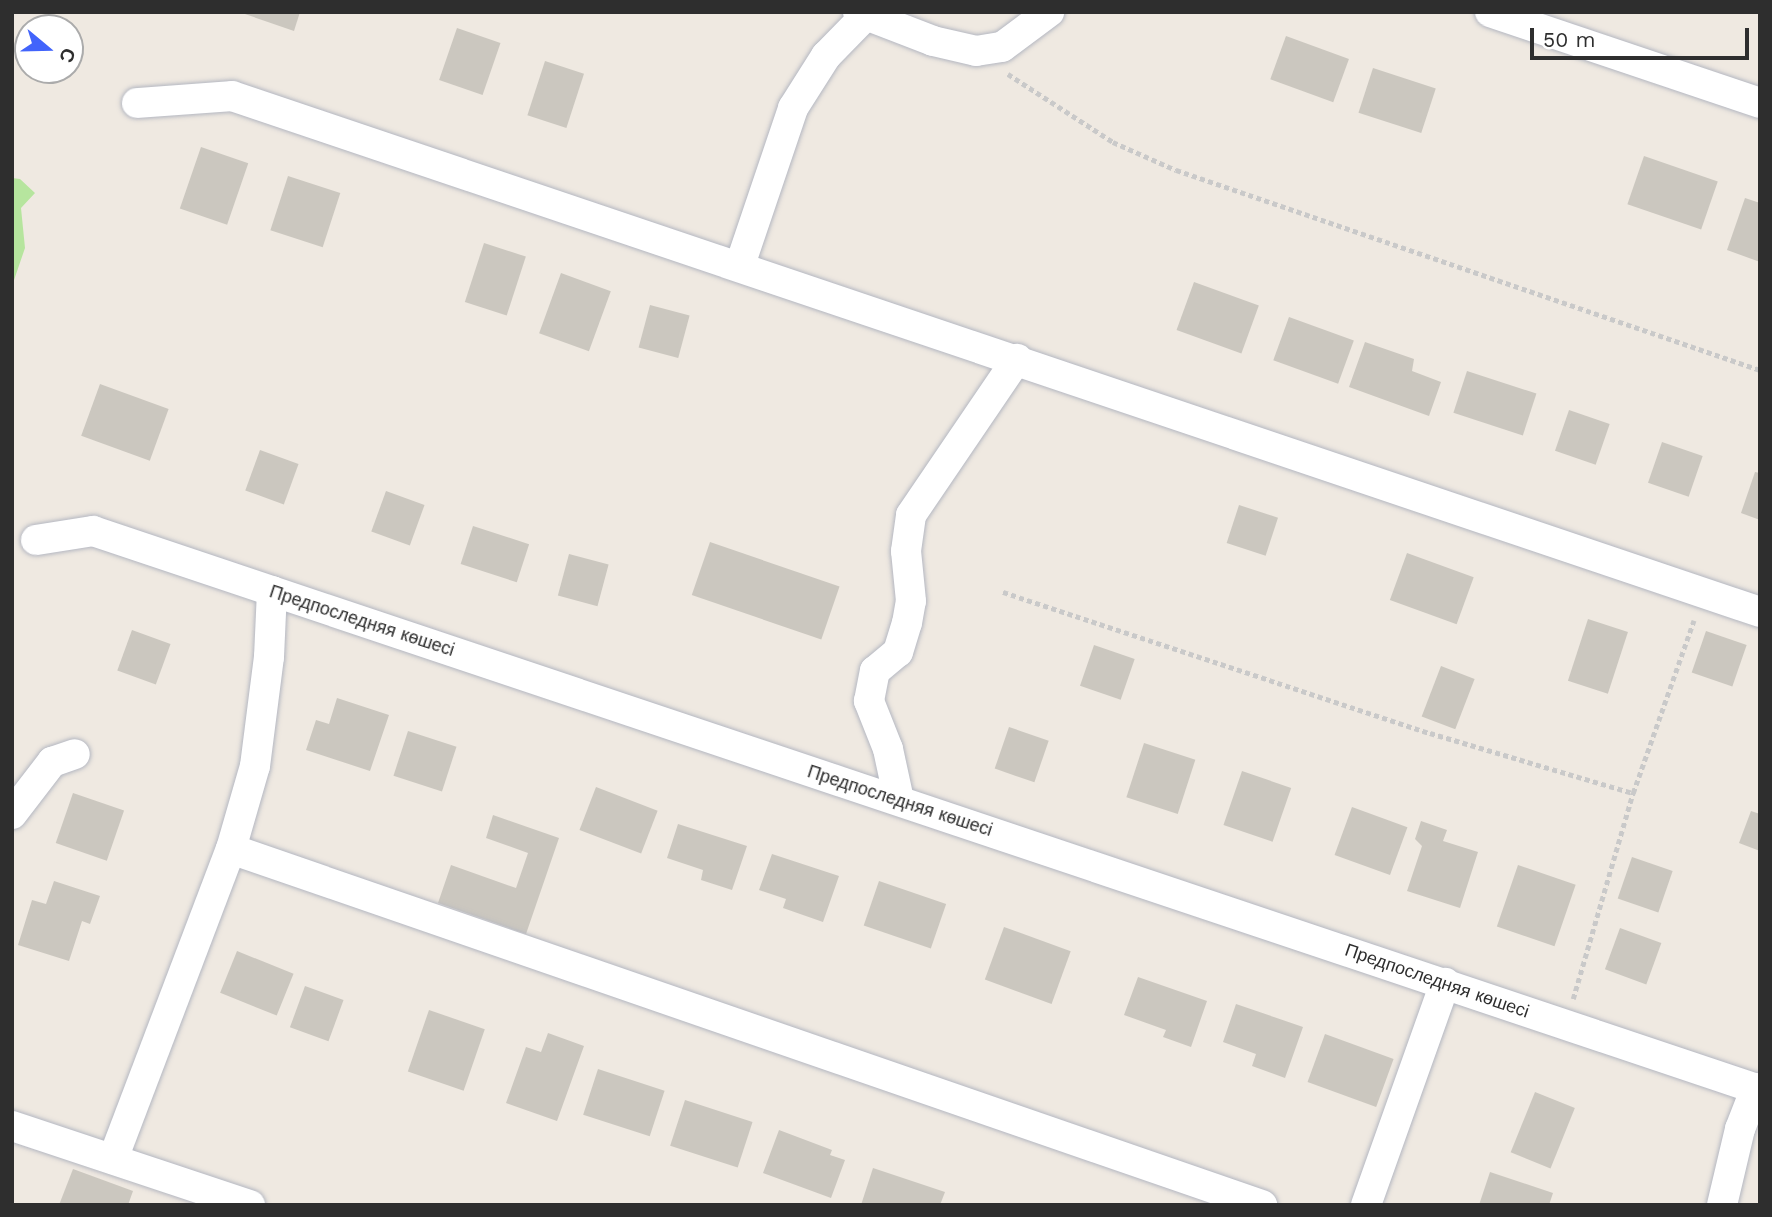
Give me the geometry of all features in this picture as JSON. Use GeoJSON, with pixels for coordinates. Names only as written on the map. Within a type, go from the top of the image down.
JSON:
{"type":"FeatureCollection","features":[{"type":"Feature","properties":{"kind":"street"},"geometry":{"type":"LineString","coordinates":[[740,265],[793,108],[826,56],[862,14],[976,51],[1002,47],[1049,12]]}},
{"type":"Feature","properties":{"kind":"street"},"geometry":{"type":"LineString","coordinates":[[1490,12],[1760,103]]}},
{"type":"Feature","properties":{"kind":"street"},"geometry":{"type":"LineString","coordinates":[[137,103],[232,96],[740,265],[1760,612]]}},
{"type":"Feature","properties":{"kind":"street"},"geometry":{"type":"LineString","coordinates":[[899,800],[888,749],[869,701],[875,671],[898,652],[907,623],[911,515],[1017,359]]}},
{"type":"Feature","properties":{"kind":"street","name":"Предпоследняя көшесі"},"geometry":{"type":"LineString","coordinates":[[36,540],[93,531],[1758,1089]]}},
{"type":"Feature","properties":{"kind":"street"},"geometry":{"type":"LineString","coordinates":[[113,1159],[231,849],[262,726],[272,591]]}},
{"type":"Feature","properties":{"kind":"street"},"geometry":{"type":"LineString","coordinates":[[12,814],[52,762],[75,754]]}},
{"type":"Feature","properties":{"kind":"street"},"geometry":{"type":"LineString","coordinates":[[231,849],[1262,1205]]}},
{"type":"Feature","properties":{"kind":"street"},"geometry":{"type":"LineString","coordinates":[[1366,1205],[1445,983]]}},
{"type":"Feature","properties":{"kind":"street"},"geometry":{"type":"LineString","coordinates":[[1722,1205],[1740,1129],[1758,1089]]}},
{"type":"Feature","properties":{"kind":"street"},"geometry":{"type":"LineString","coordinates":[[12,1126],[250,1205]]}},
{"type":"Feature","properties":{"kind":"path"},"geometry":{"type":"LineString","coordinates":[[976,51],[1113,142],[1176,170],[1760,370]]}},
{"type":"Feature","properties":{"kind":"path"},"geometry":{"type":"LineString","coordinates":[[1003,592],[1430,733],[1633,793]]}},
{"type":"Feature","properties":{"kind":"path"},"geometry":{"type":"LineString","coordinates":[[1565,1024],[1633,793],[1703,593]]}},
{"type":"Feature","properties":{"kind":"green space"},"geometry":{"type":"Polygon","coordinates":[[[12,178],[20,179],[35,193],[21,208],[25,248],[12,286],[12,178]]]}},
{"type":"Feature","properties":{"kind":"building"},"geometry":{"type":"Polygon","coordinates":[[[239,12],[300,12],[294,31],[239,12]]]}},
{"type":"Feature","properties":{"kind":"building"},"geometry":{"type":"Polygon","coordinates":[[[457,28],[500,43],[483,95],[439,80],[457,28]]]}},
{"type":"Feature","properties":{"kind":"building"},"geometry":{"type":"Polygon","coordinates":[[[1286,36],[1349,59],[1333,102],[1270,79],[1286,36]]]}},
{"type":"Feature","properties":{"kind":"building"},"geometry":{"type":"Polygon","coordinates":[[[545,61],[584,74],[566,128],[527,115],[545,61]]]}},
{"type":"Feature","properties":{"kind":"building"},"geometry":{"type":"Polygon","coordinates":[[[1373,68],[1436,88],[1421,133],[1358,113],[1373,68]]]}},
{"type":"Feature","properties":{"kind":"building"},"geometry":{"type":"Polygon","coordinates":[[[201,147],[248,163],[227,225],[180,208],[201,147]]]}},
{"type":"Feature","properties":{"kind":"building"},"geometry":{"type":"Polygon","coordinates":[[[1644,156],[1718,181],[1701,230],[1627,204],[1644,156]]]}},
{"type":"Feature","properties":{"kind":"building"},"geometry":{"type":"Polygon","coordinates":[[[288,176],[340,193],[323,247],[270,230],[288,176]]]}},
{"type":"Feature","properties":{"kind":"building"},"geometry":{"type":"Polygon","coordinates":[[[1745,198],[1760,203],[1760,262],[1727,250],[1745,198]]]}},
{"type":"Feature","properties":{"kind":"building"},"geometry":{"type":"Polygon","coordinates":[[[484,243],[526,257],[507,316],[465,302],[484,243]]]}},
{"type":"Feature","properties":{"kind":"building"},"geometry":{"type":"Polygon","coordinates":[[[561,273],[611,291],[589,351],[539,333],[561,273]]]}},
{"type":"Feature","properties":{"kind":"building"},"geometry":{"type":"Polygon","coordinates":[[[1194,282],[1259,306],[1241,354],[1177,330],[1194,282]]]}},
{"type":"Feature","properties":{"kind":"building"},"geometry":{"type":"Polygon","coordinates":[[[650,305],[690,316],[678,358],[639,348],[650,305]]]}},
{"type":"Feature","properties":{"kind":"building"},"geometry":{"type":"Polygon","coordinates":[[[1289,317],[1354,341],[1338,384],[1273,360],[1289,317]]]}},
{"type":"Feature","properties":{"kind":"building"},"geometry":{"type":"Polygon","coordinates":[[[1365,342],[1414,359],[1412,371],[1441,382],[1429,416],[1349,387],[1365,342]]]}},
{"type":"Feature","properties":{"kind":"building"},"geometry":{"type":"Polygon","coordinates":[[[1467,371],[1536,394],[1523,435],[1453,413],[1467,371]]]}},
{"type":"Feature","properties":{"kind":"building"},"geometry":{"type":"Polygon","coordinates":[[[100,384],[169,409],[150,461],[81,436],[100,384]]]}},
{"type":"Feature","properties":{"kind":"building"},"geometry":{"type":"Polygon","coordinates":[[[1569,410],[1610,424],[1596,465],[1555,451],[1569,410]]]}},
{"type":"Feature","properties":{"kind":"building"},"geometry":{"type":"Polygon","coordinates":[[[1662,442],[1703,456],[1689,497],[1648,483],[1662,442]]]}},
{"type":"Feature","properties":{"kind":"building"},"geometry":{"type":"Polygon","coordinates":[[[260,450],[299,464],[284,504],[245,490],[260,450]]]}},
{"type":"Feature","properties":{"kind":"building"},"geometry":{"type":"Polygon","coordinates":[[[1755,472],[1760,473],[1760,520],[1741,513],[1755,472]]]}},
{"type":"Feature","properties":{"kind":"building"},"geometry":{"type":"Polygon","coordinates":[[[386,491],[425,505],[410,545],[371,531],[386,491]]]}},
{"type":"Feature","properties":{"kind":"building"},"geometry":{"type":"Polygon","coordinates":[[[1239,505],[1278,518],[1266,556],[1227,543],[1239,505]]]}},
{"type":"Feature","properties":{"kind":"building"},"geometry":{"type":"Polygon","coordinates":[[[473,526],[529,544],[517,582],[461,564],[473,526]]]}},
{"type":"Feature","properties":{"kind":"building"},"geometry":{"type":"Polygon","coordinates":[[[710,542],[840,587],[821,640],[692,595],[710,542]]]}},
{"type":"Feature","properties":{"kind":"building"},"geometry":{"type":"Polygon","coordinates":[[[1407,553],[1474,577],[1457,624],[1390,600],[1407,553]]]}},
{"type":"Feature","properties":{"kind":"building"},"geometry":{"type":"Polygon","coordinates":[[[569,554],[609,565],[597,606],[558,596],[569,554]]]}},
{"type":"Feature","properties":{"kind":"building"},"geometry":{"type":"Polygon","coordinates":[[[1588,619],[1628,632],[1608,694],[1568,681],[1588,619]]]}},
{"type":"Feature","properties":{"kind":"building"},"geometry":{"type":"Polygon","coordinates":[[[132,630],[171,644],[156,684],[117,670],[132,630]]]}},
{"type":"Feature","properties":{"kind":"building"},"geometry":{"type":"Polygon","coordinates":[[[1706,631],[1747,645],[1732,687],[1692,673],[1706,631]]]}},
{"type":"Feature","properties":{"kind":"building"},"geometry":{"type":"Polygon","coordinates":[[[1094,645],[1135,659],[1121,700],[1080,686],[1094,645]]]}},
{"type":"Feature","properties":{"kind":"building"},"geometry":{"type":"Polygon","coordinates":[[[1441,666],[1475,679],[1455,729],[1422,716],[1441,666]]]}},
{"type":"Feature","properties":{"kind":"building"},"geometry":{"type":"Polygon","coordinates":[[[337,698],[389,715],[370,771],[306,750],[316,720],[329,724],[337,698]]]}},
{"type":"Feature","properties":{"kind":"building"},"geometry":{"type":"Polygon","coordinates":[[[1009,727],[1049,741],[1034,782],[995,769],[1009,727]]]}},
{"type":"Feature","properties":{"kind":"building"},"geometry":{"type":"Polygon","coordinates":[[[408,731],[457,747],[442,791],[393,776],[408,731]]]}},
{"type":"Feature","properties":{"kind":"building"},"geometry":{"type":"Polygon","coordinates":[[[1144,743],[1195,760],[1178,814],[1126,797],[1144,743]]]}},
{"type":"Feature","properties":{"kind":"building"},"geometry":{"type":"Polygon","coordinates":[[[1242,771],[1291,788],[1273,842],[1223,825],[1242,771]]]}},
{"type":"Feature","properties":{"kind":"building"},"geometry":{"type":"Polygon","coordinates":[[[596,787],[658,811],[641,854],[580,830],[596,787]]]}},
{"type":"Feature","properties":{"kind":"building"},"geometry":{"type":"Polygon","coordinates":[[[73,793],[124,811],[107,861],[56,843],[73,793]]]}},
{"type":"Feature","properties":{"kind":"building"},"geometry":{"type":"Polygon","coordinates":[[[1352,807],[1407,827],[1390,875],[1335,855],[1352,807]]]}},
{"type":"Feature","properties":{"kind":"building"},"geometry":{"type":"Polygon","coordinates":[[[1751,811],[1760,814],[1760,851],[1739,843],[1751,811]]]}},
{"type":"Feature","properties":{"kind":"building"},"geometry":{"type":"Polygon","coordinates":[[[493,815],[559,838],[526,934],[438,903],[451,865],[516,888],[528,853],[486,838],[493,815]]]}},
{"type":"Feature","properties":{"kind":"building"},"geometry":{"type":"Polygon","coordinates":[[[1421,821],[1447,830],[1443,841],[1478,852],[1460,908],[1407,891],[1422,846],[1415,839],[1421,821]]]}},
{"type":"Feature","properties":{"kind":"building"},"geometry":{"type":"Polygon","coordinates":[[[678,824],[747,846],[732,890],[701,880],[703,870],[667,858],[678,824]]]}},
{"type":"Feature","properties":{"kind":"building"},"geometry":{"type":"Polygon","coordinates":[[[772,854],[839,876],[823,922],[783,908],[786,899],[759,890],[772,854]]]}},
{"type":"Feature","properties":{"kind":"building"},"geometry":{"type":"Polygon","coordinates":[[[1632,857],[1673,871],[1658,913],[1618,899],[1632,857]]]}},
{"type":"Feature","properties":{"kind":"building"},"geometry":{"type":"Polygon","coordinates":[[[1518,865],[1576,885],[1555,946],[1497,926],[1518,865]]]}},
{"type":"Feature","properties":{"kind":"building"},"geometry":{"type":"Polygon","coordinates":[[[54,881],[100,896],[90,924],[82,921],[69,961],[18,945],[32,900],[46,904],[54,881]]]}},
{"type":"Feature","properties":{"kind":"building"},"geometry":{"type":"Polygon","coordinates":[[[879,881],[946,904],[931,949],[864,925],[879,881]]]}},
{"type":"Feature","properties":{"kind":"building"},"geometry":{"type":"Polygon","coordinates":[[[1004,927],[1071,951],[1052,1004],[985,980],[1004,927]]]}},
{"type":"Feature","properties":{"kind":"building"},"geometry":{"type":"Polygon","coordinates":[[[1620,928],[1661,943],[1646,984],[1605,969],[1620,928]]]}},
{"type":"Feature","properties":{"kind":"building"},"geometry":{"type":"Polygon","coordinates":[[[237,951],[294,974],[277,1016],[220,993],[237,951]]]}},
{"type":"Feature","properties":{"kind":"building"},"geometry":{"type":"Polygon","coordinates":[[[1138,977],[1207,1001],[1191,1047],[1163,1037],[1166,1030],[1124,1015],[1138,977]]]}},
{"type":"Feature","properties":{"kind":"building"},"geometry":{"type":"Polygon","coordinates":[[[305,986],[344,1000],[328,1041],[290,1027],[305,986]]]}},
{"type":"Feature","properties":{"kind":"building"},"geometry":{"type":"Polygon","coordinates":[[[1236,1004],[1303,1027],[1285,1078],[1252,1066],[1256,1054],[1223,1042],[1236,1004]]]}},
{"type":"Feature","properties":{"kind":"building"},"geometry":{"type":"Polygon","coordinates":[[[429,1010],[485,1029],[464,1091],[408,1071],[429,1010]]]}},
{"type":"Feature","properties":{"kind":"building"},"geometry":{"type":"Polygon","coordinates":[[[548,1033],[584,1046],[557,1121],[506,1103],[526,1047],[541,1052],[548,1033]]]}},
{"type":"Feature","properties":{"kind":"building"},"geometry":{"type":"Polygon","coordinates":[[[1325,1034],[1394,1059],[1376,1107],[1308,1082],[1325,1034]]]}},
{"type":"Feature","properties":{"kind":"building"},"geometry":{"type":"Polygon","coordinates":[[[598,1069],[665,1091],[650,1136],[583,1115],[598,1069]]]}},
{"type":"Feature","properties":{"kind":"building"},"geometry":{"type":"Polygon","coordinates":[[[1535,1092],[1575,1108],[1551,1168],[1511,1152],[1535,1092]]]}},
{"type":"Feature","properties":{"kind":"building"},"geometry":{"type":"Polygon","coordinates":[[[685,1100],[753,1122],[738,1168],[670,1146],[685,1100]]]}},
{"type":"Feature","properties":{"kind":"building"},"geometry":{"type":"Polygon","coordinates":[[[779,1130],[832,1150],[830,1155],[845,1160],[831,1198],[763,1173],[779,1130]]]}},
{"type":"Feature","properties":{"kind":"building"},"geometry":{"type":"Polygon","coordinates":[[[873,1168],[945,1192],[940,1205],[861,1205],[873,1168]]]}},
{"type":"Feature","properties":{"kind":"building"},"geometry":{"type":"Polygon","coordinates":[[[73,1169],[133,1191],[128,1205],[59,1205],[73,1169]]]}},
{"type":"Feature","properties":{"kind":"building"},"geometry":{"type":"Polygon","coordinates":[[[1490,1172],[1553,1193],[1549,1205],[1479,1205],[1490,1172]]]}}]}
